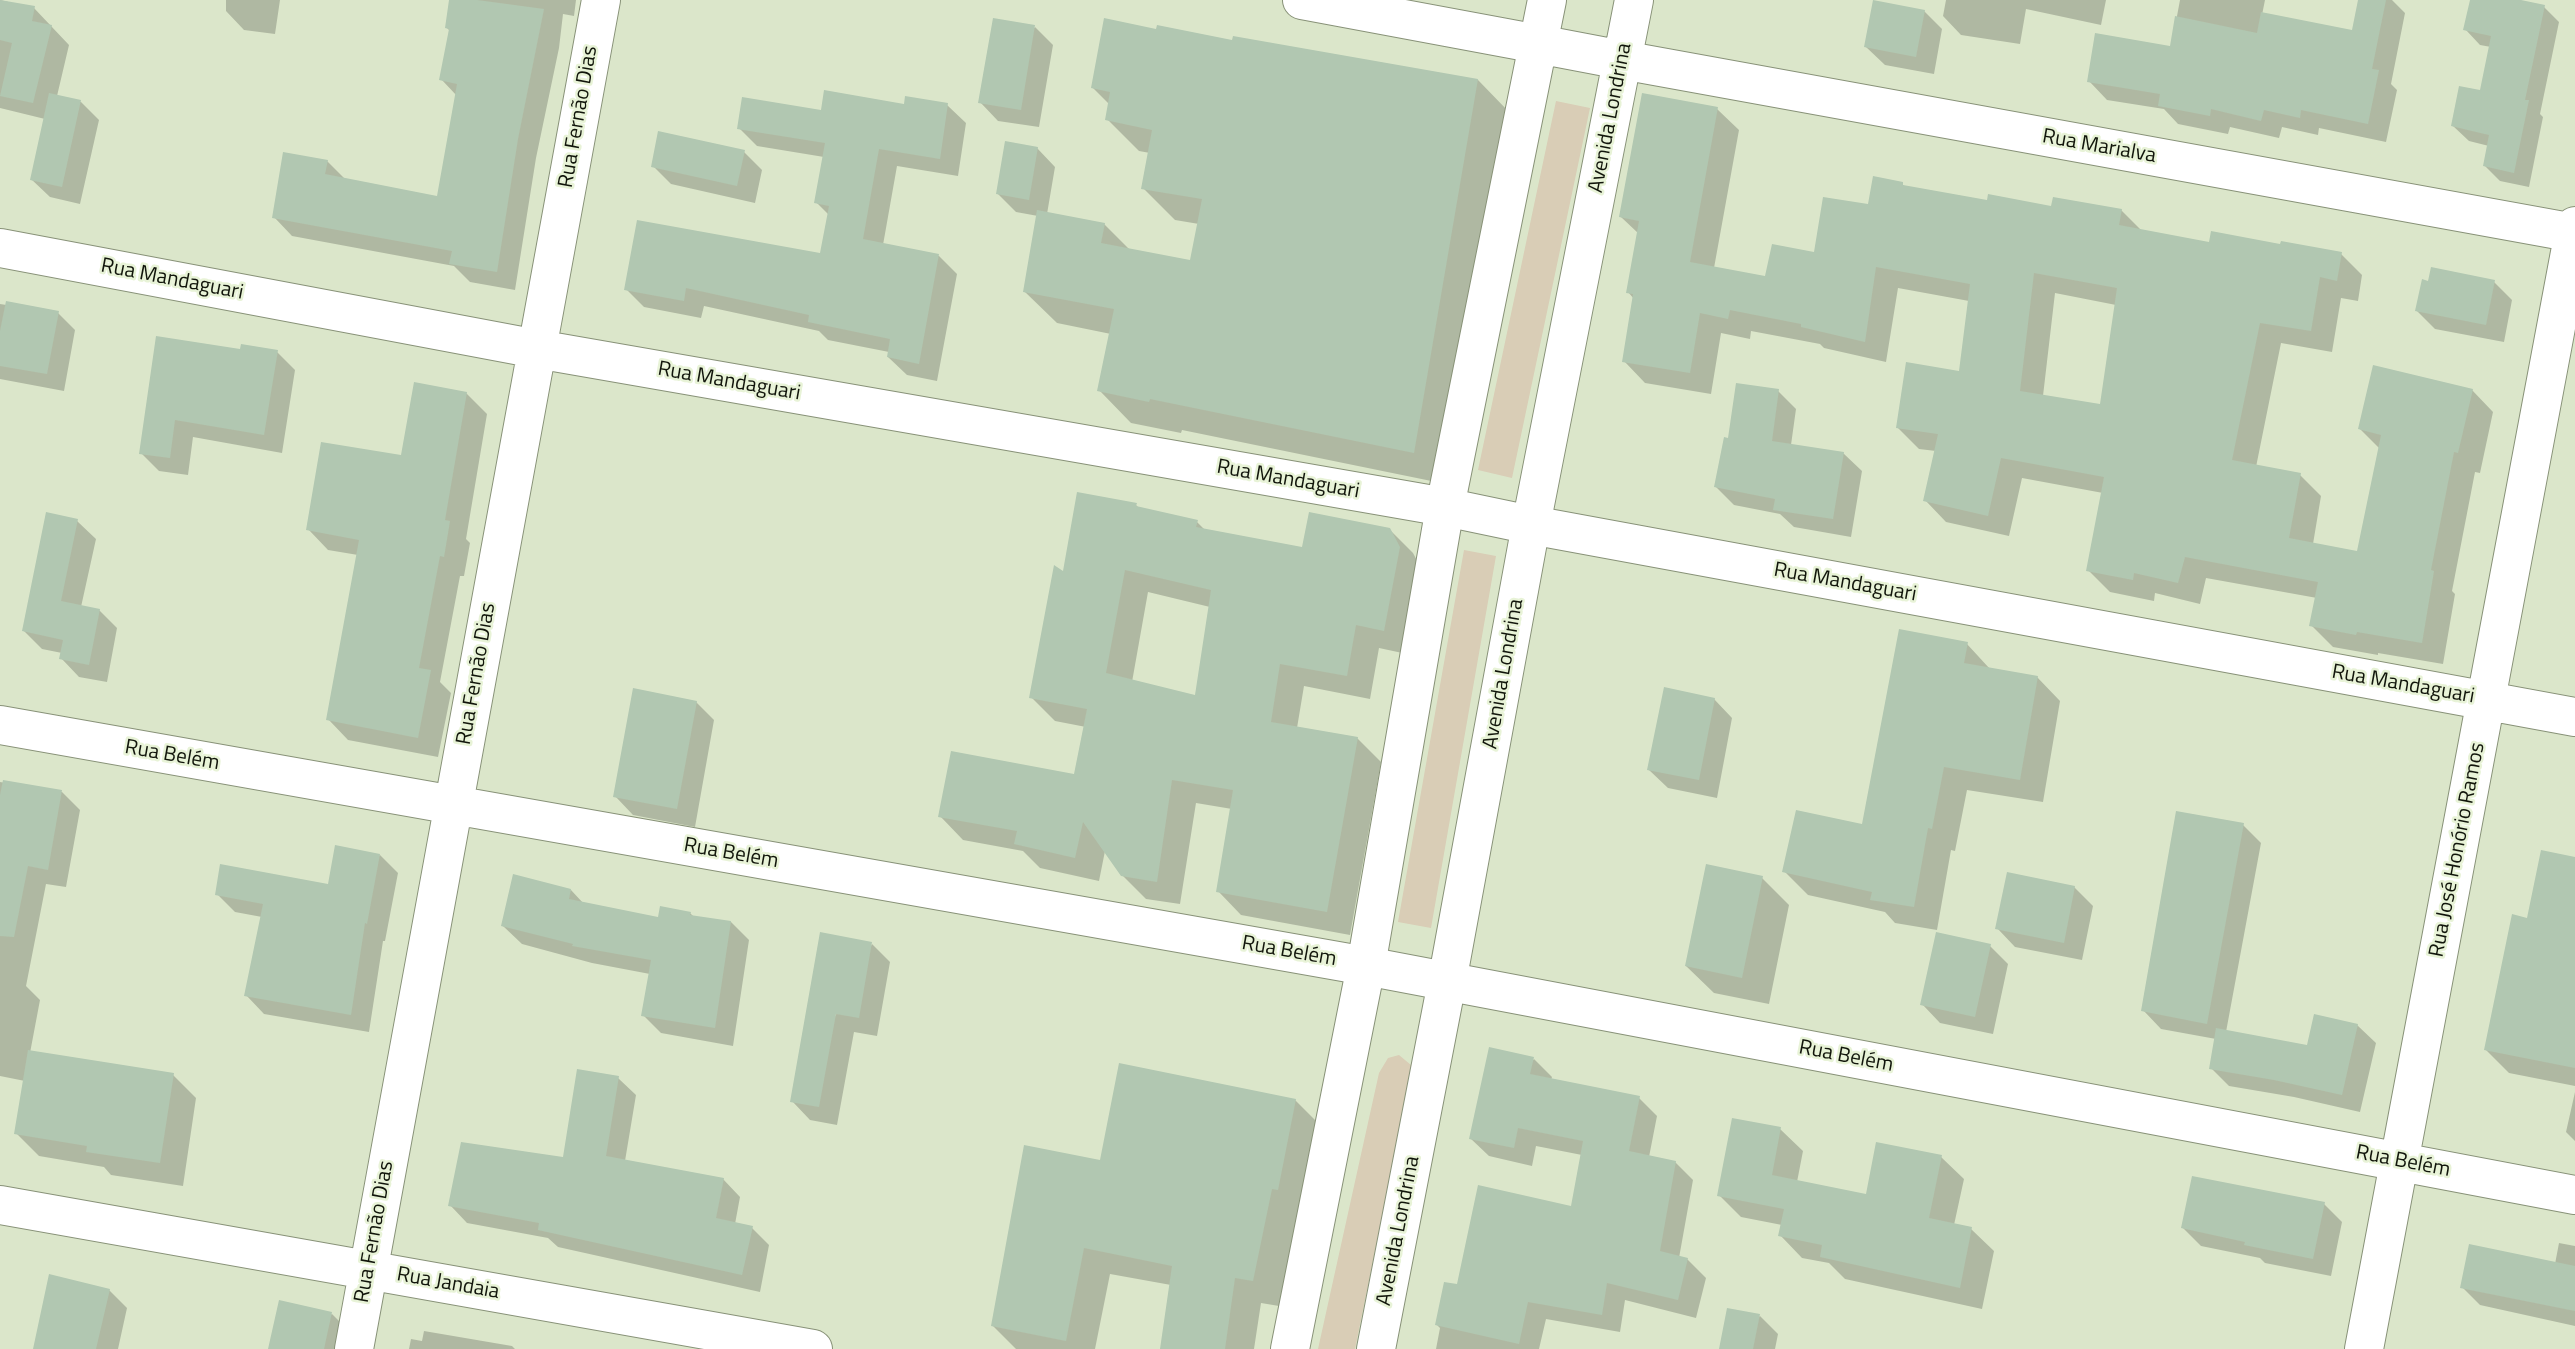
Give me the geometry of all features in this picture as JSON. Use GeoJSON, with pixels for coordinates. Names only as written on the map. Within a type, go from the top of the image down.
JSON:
{"type":"FeatureCollection","features":[{"type":"Feature","properties":{"kind":"street","name":"Rua Fernão Dias"},"geometry":{"type":"LineString","coordinates":[[354,1349],[601,0]]}},
{"type":"Feature","properties":{"kind":"street"},"geometry":{"type":"LineString","coordinates":[[1302,0],[1538,44]]}},
{"type":"Feature","properties":{"kind":"street"},"geometry":{"type":"LineString","coordinates":[[1290,1349],[1366,966],[1445,507],[1547,0]]}},
{"type":"Feature","properties":{"kind":"street","name":"Avenida Londrina"},"geometry":{"type":"LineString","coordinates":[[1376,1349],[1531,525],[1634,0]]}},
{"type":"Feature","properties":{"kind":"street","name":"Rua Marialva"},"geometry":{"type":"LineString","coordinates":[[1538,44],[2575,231]]}},
{"type":"Feature","properties":{"kind":"street","name":"Rua José Honório Ramos"},"geometry":{"type":"LineString","coordinates":[[2364,1349],[2575,231]]}},
{"type":"Feature","properties":{"kind":"street","name":"Rua Mandaguari"},"geometry":{"type":"LineString","coordinates":[[0,248],[537,349],[1445,507],[2575,717]]}},
{"type":"Feature","properties":{"kind":"street","name":"Rua Belém"},"geometry":{"type":"LineString","coordinates":[[0,725],[1366,966],[2575,1195]]}},
{"type":"Feature","properties":{"kind":"street","name":"Rua Jandaia"},"geometry":{"type":"LineString","coordinates":[[0,1205],[813,1349]]}},
{"type":"Feature","properties":{"kind":"shaded area"},"geometry":{"type":"Polygon","coordinates":[[[1556,101],[1590,108],[1512,478],[1478,470],[1556,101]]]}},
{"type":"Feature","properties":{"kind":"shaded area"},"geometry":{"type":"Polygon","coordinates":[[[1464,550],[1496,556],[1431,928],[1398,922],[1464,550]]]}},
{"type":"Feature","properties":{"kind":"shaded area"},"geometry":{"type":"Polygon","coordinates":[[[1399,1055],[1411,1065],[1411,1075],[1355,1349],[1318,1349],[1379,1073],[1388,1058],[1399,1055]]]}},
{"type":"Feature","properties":{"kind":"building"},"geometry":{"type":"Polygon","coordinates":[[[0,0],[35,6],[32,21],[52,25],[33,103],[0,96],[12,43],[0,40],[0,0]]]}},
{"type":"Feature","properties":{"kind":"building"},"geometry":{"type":"Polygon","coordinates":[[[449,0],[477,0],[544,9],[518,139],[497,272],[449,264],[452,251],[272,218],[283,152],[328,160],[325,174],[437,196],[457,84],[439,80],[449,29],[445,28],[449,0]]]}},
{"type":"Feature","properties":{"kind":"building"},"geometry":{"type":"Polygon","coordinates":[[[1873,0],[1925,10],[1916,57],[1864,47],[1873,0]]]}},
{"type":"Feature","properties":{"kind":"building"},"geometry":{"type":"Polygon","coordinates":[[[2358,0],[2386,0],[2372,69],[2379,70],[2368,124],[2301,110],[2300,118],[2264,110],[2261,121],[2211,109],[2210,116],[2158,106],[2160,94],[2087,82],[2095,33],[2170,46],[2175,16],[2257,33],[2261,12],[2352,30],[2358,0]]]}},
{"type":"Feature","properties":{"kind":"building"},"geometry":{"type":"Polygon","coordinates":[[[2470,0],[2521,0],[2545,5],[2525,100],[2529,100],[2514,173],[2483,166],[2489,135],[2451,126],[2459,86],[2480,90],[2491,36],[2463,30],[2470,0]]]}},
{"type":"Feature","properties":{"kind":"building"},"geometry":{"type":"Polygon","coordinates":[[[993,18],[1035,25],[1021,110],[978,103],[993,18]]]}},
{"type":"Feature","properties":{"kind":"building"},"geometry":{"type":"Polygon","coordinates":[[[1104,18],[1232,40],[1233,36],[1478,79],[1414,453],[1150,399],[1149,402],[1097,391],[1114,309],[1023,292],[1037,210],[1105,223],[1101,243],[1190,260],[1202,199],[1141,189],[1152,130],[1105,120],[1110,92],[1091,88],[1104,18]]]}},
{"type":"Feature","properties":{"kind":"building"},"geometry":{"type":"Polygon","coordinates":[[[824,90],[904,104],[905,96],[948,103],[940,159],[879,149],[863,239],[939,254],[919,364],[887,357],[890,339],[808,322],[809,315],[686,288],[684,301],[624,290],[637,220],[820,253],[829,206],[814,203],[825,143],[737,129],[742,97],[821,110],[824,90]]]}},
{"type":"Feature","properties":{"kind":"building"},"geometry":{"type":"Polygon","coordinates":[[[49,93],[81,100],[62,187],[30,180],[49,93]]]}},
{"type":"Feature","properties":{"kind":"building"},"geometry":{"type":"Polygon","coordinates":[[[1642,93],[1718,107],[1690,262],[1765,276],[1772,244],[1814,252],[1823,197],[1868,204],[1873,176],[1903,182],[1903,185],[1987,200],[1988,194],[2051,206],[2053,197],[2122,209],[2119,225],[2209,242],[2211,231],[2342,252],[2337,281],[2320,277],[2311,331],[2260,323],[2232,460],[2301,473],[2289,538],[2357,551],[2381,435],[2358,429],[2373,365],[2473,389],[2458,453],[2454,452],[2431,570],[2434,571],[2422,643],[2309,626],[2318,582],[2185,557],[2178,583],[2134,573],[2133,580],[2086,571],[2104,477],[2001,458],[1988,516],[1923,501],[1938,434],[1896,428],[1906,362],[1959,371],[1970,284],[1876,267],[1865,342],[1801,327],[1801,324],[1730,310],[1728,319],[1700,313],[1690,373],[1622,362],[1633,294],[1626,293],[1639,221],[1619,217],[1642,93]],[[2034,273],[2020,391],[2100,404],[2117,288],[2034,273]]]}},
{"type":"Feature","properties":{"kind":"building"},"geometry":{"type":"Polygon","coordinates":[[[658,131],[745,150],[737,186],[651,167],[658,131]]]}},
{"type":"Feature","properties":{"kind":"building"},"geometry":{"type":"Polygon","coordinates":[[[1005,141],[1038,147],[1029,200],[996,194],[1005,141]]]}},
{"type":"Feature","properties":{"kind":"building"},"geometry":{"type":"Polygon","coordinates":[[[2431,267],[2495,280],[2486,325],[2415,311],[2422,279],[2428,281],[2431,267]]]}},
{"type":"Feature","properties":{"kind":"building"},"geometry":{"type":"Polygon","coordinates":[[[6,301],[59,311],[47,374],[0,366],[0,331],[6,301]]]}},
{"type":"Feature","properties":{"kind":"building"},"geometry":{"type":"Polygon","coordinates":[[[156,336],[240,349],[241,344],[278,350],[264,435],[175,420],[170,458],[139,454],[156,336]]]}},
{"type":"Feature","properties":{"kind":"building"},"geometry":{"type":"Polygon","coordinates":[[[414,382],[467,392],[445,520],[450,521],[444,557],[440,556],[419,668],[431,670],[418,738],[326,720],[359,540],[306,530],[321,442],[401,455],[414,382]]]}},
{"type":"Feature","properties":{"kind":"building"},"geometry":{"type":"Polygon","coordinates":[[[1736,383],[1779,389],[1772,441],[1844,452],[1833,519],[1773,510],[1775,499],[1714,487],[1724,437],[1728,438],[1736,383]]]}},
{"type":"Feature","properties":{"kind":"building"},"geometry":{"type":"Polygon","coordinates":[[[1077,492],[1137,503],[1136,506],[1198,520],[1196,527],[1302,547],[1309,512],[1390,528],[1400,547],[1384,631],[1356,625],[1347,676],[1280,664],[1271,722],[1358,737],[1327,912],[1216,892],[1233,790],[1172,780],[1157,882],[1121,876],[1083,822],[1075,858],[1014,844],[1017,831],[938,817],[951,751],[1074,774],[1087,709],[1029,698],[1054,565],[1063,571],[1077,492]],[[1125,570],[1106,673],[1195,695],[1211,590],[1125,570]]]}},
{"type":"Feature","properties":{"kind":"building"},"geometry":{"type":"Polygon","coordinates":[[[46,512],[78,519],[61,601],[100,609],[89,665],[59,659],[63,640],[22,631],[46,512]]]}},
{"type":"Feature","properties":{"kind":"building"},"geometry":{"type":"Polygon","coordinates":[[[1899,629],[1968,642],[1964,663],[2038,676],[2020,780],[1944,767],[1932,829],[1928,828],[1914,907],[1870,900],[1872,892],[1782,872],[1796,810],[1862,824],[1899,629]]]}},
{"type":"Feature","properties":{"kind":"building"},"geometry":{"type":"Polygon","coordinates":[[[1664,687],[1715,698],[1699,780],[1647,770],[1664,687]]]}},
{"type":"Feature","properties":{"kind":"building"},"geometry":{"type":"Polygon","coordinates":[[[633,688],[697,701],[677,809],[613,797],[633,688]]]}},
{"type":"Feature","properties":{"kind":"building"},"geometry":{"type":"Polygon","coordinates":[[[3,780],[62,790],[48,870],[28,866],[14,937],[0,936],[0,795],[3,780]]]}},
{"type":"Feature","properties":{"kind":"building"},"geometry":{"type":"Polygon","coordinates":[[[2176,811],[2244,823],[2207,1024],[2141,1011],[2176,811]]]}},
{"type":"Feature","properties":{"kind":"building"},"geometry":{"type":"Polygon","coordinates":[[[335,845],[380,854],[367,924],[365,923],[351,1015],[244,996],[263,904],[215,895],[220,864],[328,884],[335,845]]]}},
{"type":"Feature","properties":{"kind":"building"},"geometry":{"type":"Polygon","coordinates":[[[2541,850],[2575,857],[2575,1068],[2484,1050],[2512,914],[2527,918],[2541,850]]]}},
{"type":"Feature","properties":{"kind":"building"},"geometry":{"type":"Polygon","coordinates":[[[1706,864],[1763,876],[1742,978],[1685,966],[1706,864]]]}},
{"type":"Feature","properties":{"kind":"building"},"geometry":{"type":"Polygon","coordinates":[[[2007,872],[2075,886],[2064,943],[1995,929],[2007,872]]]}},
{"type":"Feature","properties":{"kind":"building"},"geometry":{"type":"Polygon","coordinates":[[[513,874],[571,889],[569,899],[658,917],[660,906],[691,912],[690,915],[731,921],[715,1028],[641,1016],[651,960],[572,946],[573,944],[501,926],[513,874]]]}},
{"type":"Feature","properties":{"kind":"building"},"geometry":{"type":"Polygon","coordinates":[[[820,932],[872,942],[859,1018],[836,1014],[819,1107],[790,1102],[820,932]]]}},
{"type":"Feature","properties":{"kind":"building"},"geometry":{"type":"Polygon","coordinates":[[[1936,932],[1991,944],[1975,1017],[1920,1005],[1936,932]]]}},
{"type":"Feature","properties":{"kind":"building"},"geometry":{"type":"Polygon","coordinates":[[[2314,1014],[2358,1024],[2342,1095],[2209,1069],[2216,1028],[2307,1045],[2314,1014]]]}},
{"type":"Feature","properties":{"kind":"building"},"geometry":{"type":"Polygon","coordinates":[[[1489,1047],[1534,1057],[1530,1074],[1640,1096],[1629,1151],[1676,1161],[1660,1251],[1688,1258],[1678,1300],[1607,1283],[1602,1315],[1528,1302],[1519,1344],[1435,1325],[1444,1282],[1457,1284],[1478,1185],[1571,1206],[1583,1141],[1518,1128],[1514,1148],[1469,1139],[1489,1047]]]}},
{"type":"Feature","properties":{"kind":"building"},"geometry":{"type":"Polygon","coordinates":[[[28,1050],[174,1073],[160,1163],[86,1152],[87,1146],[14,1134],[28,1050]]]}},
{"type":"Feature","properties":{"kind":"building"},"geometry":{"type":"Polygon","coordinates":[[[1119,1063],[1296,1099],[1278,1190],[1272,1189],[1253,1281],[1235,1278],[1225,1349],[1160,1349],[1172,1266],[1084,1248],[1066,1341],[991,1326],[1024,1145],[1100,1160],[1119,1063]]]}},
{"type":"Feature","properties":{"kind":"building"},"geometry":{"type":"Polygon","coordinates":[[[577,1069],[619,1076],[606,1156],[724,1178],[716,1218],[753,1226],[742,1275],[538,1230],[539,1223],[448,1206],[461,1142],[563,1157],[577,1069]]]}},
{"type":"Feature","properties":{"kind":"building"},"geometry":{"type":"Polygon","coordinates":[[[1732,1118],[1781,1127],[1772,1175],[1866,1194],[1876,1142],[1942,1155],[1929,1218],[1972,1227],[1960,1288],[1820,1257],[1822,1245],[1778,1236],[1784,1209],[1717,1196],[1732,1118]]]}},
{"type":"Feature","properties":{"kind":"building"},"geometry":{"type":"Polygon","coordinates":[[[2192,1176],[2325,1202],[2313,1259],[2244,1245],[2245,1242],[2181,1228],[2192,1176]]]}},
{"type":"Feature","properties":{"kind":"building"},"geometry":{"type":"Polygon","coordinates":[[[2469,1244],[2575,1266],[2575,1311],[2460,1288],[2469,1244]]]}},
{"type":"Feature","properties":{"kind":"building"},"geometry":{"type":"Polygon","coordinates":[[[49,1274],[110,1289],[96,1349],[33,1349],[49,1274]]]}},
{"type":"Feature","properties":{"kind":"building"},"geometry":{"type":"Polygon","coordinates":[[[279,1300],[332,1312],[324,1349],[268,1349],[279,1300]]]}},
{"type":"Feature","properties":{"kind":"building"},"geometry":{"type":"Polygon","coordinates":[[[1727,1308],[1760,1314],[1753,1349],[1719,1349],[1727,1308]]]}}]}
